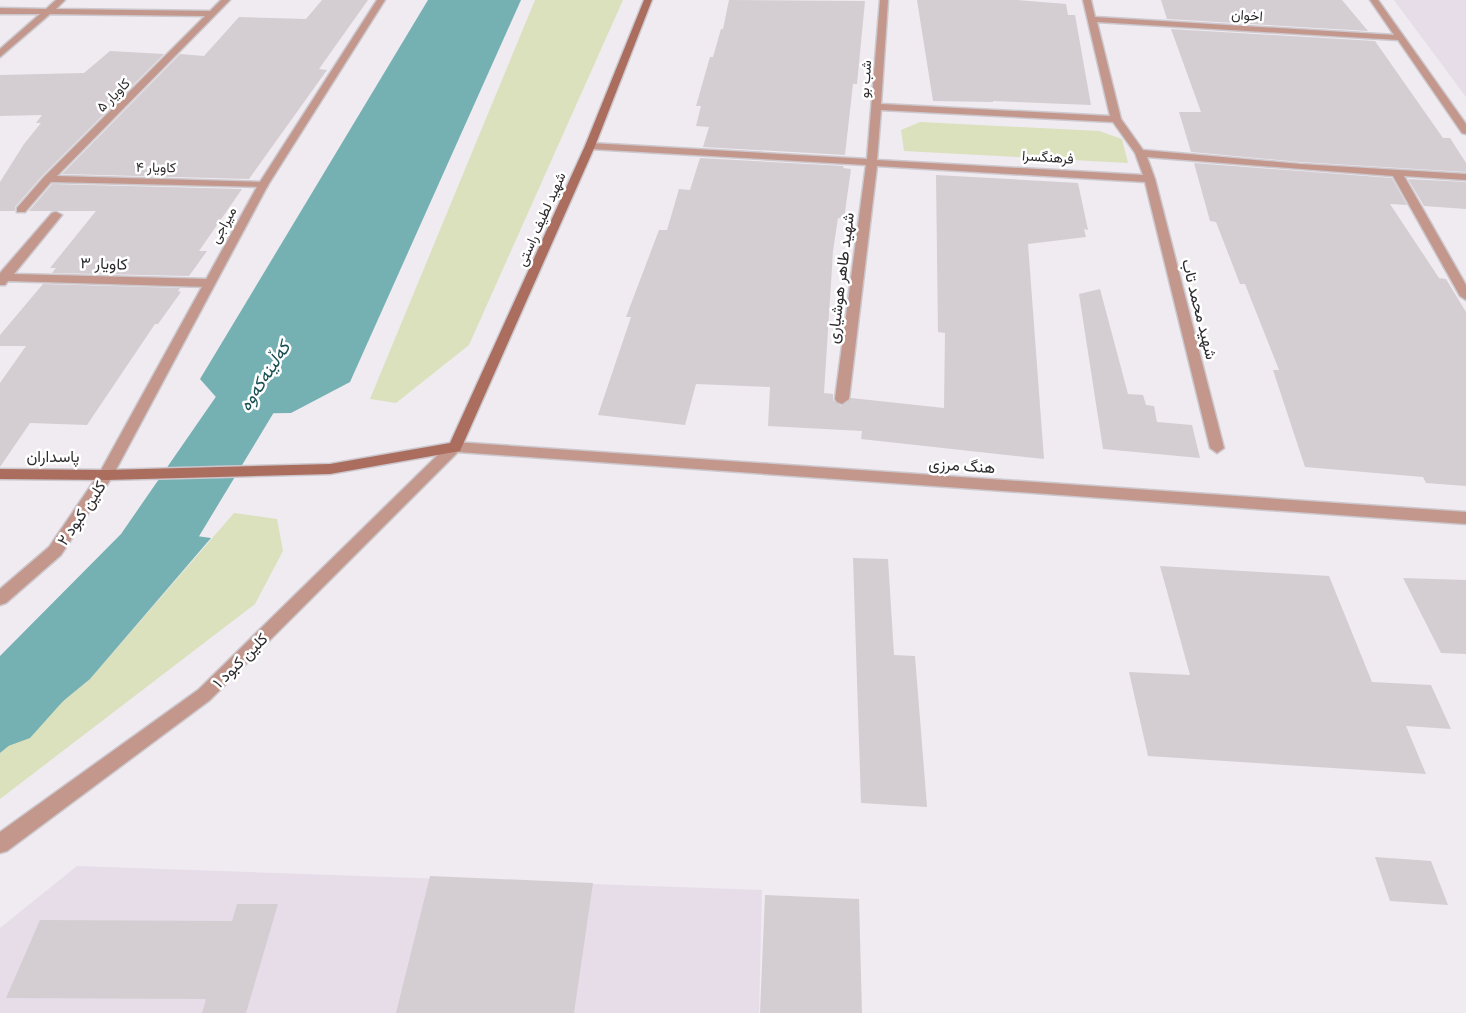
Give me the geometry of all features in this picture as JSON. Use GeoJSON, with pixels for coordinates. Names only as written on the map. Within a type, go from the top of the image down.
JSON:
{"type":"FeatureCollection","features":[{"type":"Feature","properties":{"kind":"main road","name":"شهید لطیف راستی"},"geometry":{"type":"LineString","coordinates":[[455,447],[590,146],[648,0]]}},
{"type":"Feature","properties":{"kind":"main road","name":"پاسداران"},"geometry":{"type":"LineString","coordinates":[[0,474],[106,475],[330,469],[455,447]]}},
{"type":"Feature","properties":{"kind":"street"},"geometry":{"type":"LineString","coordinates":[[0,54],[61,0]]}},
{"type":"Feature","properties":{"kind":"street","name":"کاویار ۵"},"geometry":{"type":"LineString","coordinates":[[21,210],[48,179],[226,0]]}},
{"type":"Feature","properties":{"kind":"street","name":"میراجی"},"geometry":{"type":"LineString","coordinates":[[106,475],[208,282],[263,185],[381,0]]}},
{"type":"Feature","properties":{"kind":"street","name":"شب بو"},"geometry":{"type":"LineString","coordinates":[[872,161],[884,0]]}},
{"type":"Feature","properties":{"kind":"street"},"geometry":{"type":"LineString","coordinates":[[1087,0],[1116,119],[1140,153],[1150,179]]}},
{"type":"Feature","properties":{"kind":"street"},"geometry":{"type":"LineString","coordinates":[[1374,0],[1466,131]]}},
{"type":"Feature","properties":{"kind":"street"},"geometry":{"type":"LineString","coordinates":[[0,11],[212,14]]}},
{"type":"Feature","properties":{"kind":"street","name":"اخوان"},"geometry":{"type":"LineString","coordinates":[[1093,19],[1401,38]]}},
{"type":"Feature","properties":{"kind":"street"},"geometry":{"type":"LineString","coordinates":[[876,107],[1116,119]]}},
{"type":"Feature","properties":{"kind":"street","name":"فرهنگسرا"},"geometry":{"type":"LineString","coordinates":[[590,146],[1150,179]]}},
{"type":"Feature","properties":{"kind":"street"},"geometry":{"type":"LineString","coordinates":[[1140,153],[1466,177]]}},
{"type":"Feature","properties":{"kind":"street","name":"شهید طاهر هوشیاری"},"geometry":{"type":"LineString","coordinates":[[842,399],[872,161]]}},
{"type":"Feature","properties":{"kind":"street"},"geometry":{"type":"LineString","coordinates":[[1398,173],[1466,296]]}},
{"type":"Feature","properties":{"kind":"street","name":"کاویار ۴"},"geometry":{"type":"LineString","coordinates":[[48,179],[263,185]]}},
{"type":"Feature","properties":{"kind":"street","name":"شهید محمد تاب"},"geometry":{"type":"LineString","coordinates":[[1150,179],[1217,448]]}},
{"type":"Feature","properties":{"kind":"street"},"geometry":{"type":"LineString","coordinates":[[2,279],[56,215]]}},
{"type":"Feature","properties":{"kind":"street","name":"کاویار ۳"},"geometry":{"type":"LineString","coordinates":[[2,279],[208,282]]}},
{"type":"Feature","properties":{"kind":"street","name":"هنگ مرزی"},"geometry":{"type":"LineString","coordinates":[[455,447],[1466,518]]}},
{"type":"Feature","properties":{"kind":"street","name":"کلین کبود ۱"},"geometry":{"type":"LineString","coordinates":[[0,844],[204,695],[455,447]]}},
{"type":"Feature","properties":{"kind":"street","name":"کلین کبود ۲"},"geometry":{"type":"LineString","coordinates":[[0,598],[55,551],[106,475]]}},
{"type":"Feature","properties":{"kind":"shaded area"},"geometry":{"type":"Polygon","coordinates":[[[1394,0],[1466,0],[1466,97],[1446,70],[1394,0]]]}},
{"type":"Feature","properties":{"kind":"shaded area"},"geometry":{"type":"Polygon","coordinates":[[[77,866],[762,890],[759,1013],[0,1013],[0,928],[77,866]]]}},
{"type":"Feature","properties":{"kind":"green space"},"geometry":{"type":"Polygon","coordinates":[[[535,0],[623,0],[469,345],[396,403],[370,399],[535,0]]]}},
{"type":"Feature","properties":{"kind":"green space"},"geometry":{"type":"Polygon","coordinates":[[[920,122],[1099,131],[1122,139],[1128,163],[904,151],[901,130],[920,122]]]}},
{"type":"Feature","properties":{"kind":"green space"},"geometry":{"type":"Polygon","coordinates":[[[234,513],[277,519],[283,551],[255,604],[0,799],[0,753],[90,679],[234,513]]]}},
{"type":"Feature","properties":{"kind":"water"},"geometry":{"type":"Polygon","coordinates":[[[428,0],[521,0],[350,382],[291,413],[231,414],[200,379],[428,0]]]}},
{"type":"Feature","properties":{"kind":"water"},"geometry":{"type":"Polygon","coordinates":[[[139,528],[211,538],[90,679],[0,753],[0,678],[139,528]]]}},
{"type":"Feature","properties":{"kind":"building"},"geometry":{"type":"Polygon","coordinates":[[[322,0],[368,0],[319,69],[327,70],[249,179],[62,174],[180,54],[204,56],[239,17],[306,19],[322,0]]]}},
{"type":"Feature","properties":{"kind":"building"},"geometry":{"type":"Polygon","coordinates":[[[729,0],[865,1],[857,84],[853,84],[845,155],[703,147],[709,127],[696,126],[701,106],[696,106],[710,57],[713,57],[721,29],[723,29],[729,0]]]}},
{"type":"Feature","properties":{"kind":"building"},"geometry":{"type":"Polygon","coordinates":[[[917,0],[1017,0],[1066,4],[1068,15],[1075,15],[1091,105],[933,101],[917,0]]]}},
{"type":"Feature","properties":{"kind":"building"},"geometry":{"type":"Polygon","coordinates":[[[1161,0],[1342,0],[1368,31],[1167,19],[1161,0]]]}},
{"type":"Feature","properties":{"kind":"building"},"geometry":{"type":"Polygon","coordinates":[[[1171,29],[1375,41],[1443,138],[1450,138],[1466,163],[1466,172],[1300,162],[1191,152],[1179,112],[1201,112],[1171,29]]]}},
{"type":"Feature","properties":{"kind":"building"},"geometry":{"type":"Polygon","coordinates":[[[110,51],[164,54],[42,176],[15,207],[15,211],[0,211],[0,182],[24,144],[41,123],[36,123],[42,115],[0,116],[0,75],[84,73],[110,51]]]}},
{"type":"Feature","properties":{"kind":"building"},"geometry":{"type":"Polygon","coordinates":[[[700,158],[844,166],[843,168],[851,169],[844,219],[838,218],[833,251],[824,393],[833,394],[833,400],[841,406],[851,398],[944,408],[945,333],[938,332],[936,175],[1078,183],[1088,230],[1084,229],[1086,237],[1028,244],[1044,459],[861,439],[862,431],[768,426],[770,387],[696,384],[685,425],[598,415],[631,317],[626,317],[659,230],[667,230],[679,189],[690,190],[700,158]]]}},
{"type":"Feature","properties":{"kind":"building"},"geometry":{"type":"Polygon","coordinates":[[[1194,163],[1392,178],[1407,205],[1390,204],[1439,278],[1446,279],[1466,312],[1466,486],[1426,483],[1423,477],[1305,467],[1273,370],[1279,370],[1245,284],[1240,284],[1216,222],[1210,221],[1194,163]]]}},
{"type":"Feature","properties":{"kind":"building"},"geometry":{"type":"Polygon","coordinates":[[[1408,179],[1466,182],[1466,209],[1424,206],[1408,179]]]}},
{"type":"Feature","properties":{"kind":"building"},"geometry":{"type":"Polygon","coordinates":[[[52,184],[242,189],[199,251],[207,251],[189,276],[52,273],[56,268],[50,268],[96,211],[29,211],[52,184]]]}},
{"type":"Feature","properties":{"kind":"building"},"geometry":{"type":"Polygon","coordinates":[[[43,284],[180,288],[178,291],[181,292],[158,324],[155,324],[87,425],[30,423],[0,467],[0,383],[26,346],[0,346],[0,335],[43,284]]]}},
{"type":"Feature","properties":{"kind":"building"},"geometry":{"type":"Polygon","coordinates":[[[1100,289],[1128,394],[1143,395],[1146,405],[1154,406],[1157,422],[1192,425],[1200,458],[1103,449],[1079,294],[1100,289]]]}},
{"type":"Feature","properties":{"kind":"building"},"geometry":{"type":"Polygon","coordinates":[[[853,558],[888,559],[894,655],[915,656],[927,807],[861,803],[853,558]]]}},
{"type":"Feature","properties":{"kind":"building"},"geometry":{"type":"Polygon","coordinates":[[[1160,566],[1329,576],[1372,682],[1431,685],[1451,729],[1406,726],[1426,774],[1148,756],[1129,672],[1190,675],[1160,566]]]}},
{"type":"Feature","properties":{"kind":"building"},"geometry":{"type":"Polygon","coordinates":[[[1403,578],[1466,580],[1466,654],[1441,653],[1403,578]]]}},
{"type":"Feature","properties":{"kind":"building"},"geometry":{"type":"Polygon","coordinates":[[[1375,857],[1431,861],[1448,905],[1390,901],[1375,857]]]}},
{"type":"Feature","properties":{"kind":"building"},"geometry":{"type":"Polygon","coordinates":[[[430,876],[593,883],[574,1013],[396,1013],[430,876]]]}},
{"type":"Feature","properties":{"kind":"building"},"geometry":{"type":"Polygon","coordinates":[[[765,895],[859,899],[862,1013],[760,1013],[765,895]]]}},
{"type":"Feature","properties":{"kind":"building"},"geometry":{"type":"Polygon","coordinates":[[[237,904],[278,904],[246,1013],[202,1013],[206,999],[6,998],[40,920],[232,921],[237,904]]]}},
{"type":"Feature","properties":{"kind":"waterway","name":"کەڵینەکەوە"},"geometry":{"type":"LineString","coordinates":[[0,712],[148,555],[293,331]]}}]}
